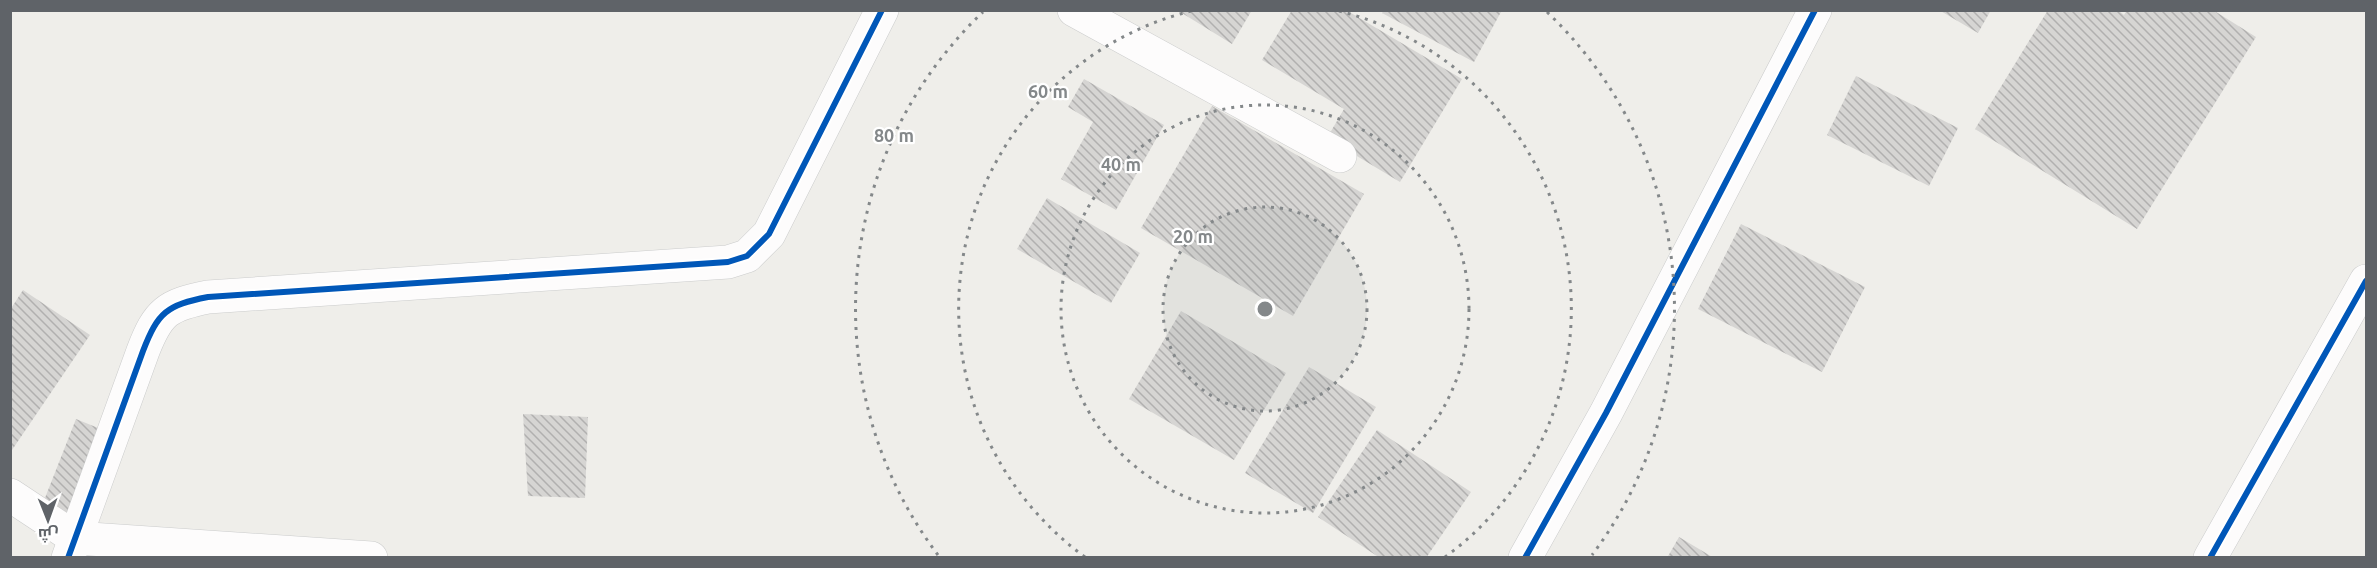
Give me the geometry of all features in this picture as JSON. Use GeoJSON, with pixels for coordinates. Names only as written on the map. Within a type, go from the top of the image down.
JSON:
{"type":"FeatureCollection","features":[{"type":"Feature","properties":{"kind":"street"},"geometry":{"type":"LineString","coordinates":[[72,548],[152,327],[164,312],[178,303],[208,297],[728,262],[747,256],[769,234],[882,10]]}},
{"type":"Feature","properties":{"kind":"street"},"geometry":{"type":"LineString","coordinates":[[1074,10],[1340,156]]}},
{"type":"Feature","properties":{"kind":"street"},"geometry":{"type":"LineString","coordinates":[[1525,558],[1606,414],[1815,10]]}},
{"type":"Feature","properties":{"kind":"street"},"geometry":{"type":"LineString","coordinates":[[2210,558],[2367,281]]}},
{"type":"Feature","properties":{"kind":"street"},"geometry":{"type":"LineString","coordinates":[[10,495],[72,548],[371,558]]}},
{"type":"Feature","properties":{"kind":"building"},"geometry":{"type":"Polygon","coordinates":[[[1177,10],[1252,10],[1232,44],[1177,10]]]}},
{"type":"Feature","properties":{"kind":"building"},"geometry":{"type":"Polygon","coordinates":[[[1292,10],[1346,10],[1462,79],[1400,182],[1327,138],[1344,109],[1262,60],[1292,10]]]}},
{"type":"Feature","properties":{"kind":"building"},"geometry":{"type":"Polygon","coordinates":[[[1384,10],[1502,10],[1474,62],[1382,13],[1384,10]]]}},
{"type":"Feature","properties":{"kind":"building"},"geometry":{"type":"Polygon","coordinates":[[[1939,10],[1991,10],[1978,33],[1939,10]]]}},
{"type":"Feature","properties":{"kind":"building"},"geometry":{"type":"Polygon","coordinates":[[[2048,10],[2118,10],[2124,15],[2127,10],[2213,10],[2256,37],[2137,229],[1975,129],[2048,10]]]}},
{"type":"Feature","properties":{"kind":"building"},"geometry":{"type":"Polygon","coordinates":[[[1856,76],[1958,128],[1929,186],[1827,135],[1856,76]]]}},
{"type":"Feature","properties":{"kind":"building"},"geometry":{"type":"Polygon","coordinates":[[[1084,79],[1164,125],[1116,210],[1061,179],[1093,122],[1068,107],[1084,79]]]}},
{"type":"Feature","properties":{"kind":"building"},"geometry":{"type":"Polygon","coordinates":[[[1212,106],[1364,194],[1293,316],[1141,228],[1212,106]]]}},
{"type":"Feature","properties":{"kind":"building"},"geometry":{"type":"Polygon","coordinates":[[[1047,198],[1140,253],[1111,303],[1017,249],[1047,198]]]}},
{"type":"Feature","properties":{"kind":"building"},"geometry":{"type":"Polygon","coordinates":[[[1741,224],[1865,287],[1822,372],[1698,309],[1741,224]]]}},
{"type":"Feature","properties":{"kind":"building"},"geometry":{"type":"Polygon","coordinates":[[[23,290],[90,335],[10,453],[10,310],[23,290]]]}},
{"type":"Feature","properties":{"kind":"building"},"geometry":{"type":"Polygon","coordinates":[[[1181,311],[1286,373],[1234,460],[1129,399],[1181,311]]]}},
{"type":"Feature","properties":{"kind":"building"},"geometry":{"type":"Polygon","coordinates":[[[1309,367],[1376,407],[1313,513],[1245,473],[1309,367]]]}},
{"type":"Feature","properties":{"kind":"building"},"geometry":{"type":"Polygon","coordinates":[[[523,414],[588,417],[585,498],[528,496],[523,414]]]}},
{"type":"Feature","properties":{"kind":"building"},"geometry":{"type":"Polygon","coordinates":[[[76,419],[108,432],[74,515],[43,503],[76,419]]]}},
{"type":"Feature","properties":{"kind":"building"},"geometry":{"type":"Polygon","coordinates":[[[1377,430],[1471,492],[1426,558],[1380,558],[1318,517],[1377,430]]]}},
{"type":"Feature","properties":{"kind":"building"},"geometry":{"type":"Polygon","coordinates":[[[1679,537],[1714,558],[1667,558],[1679,537]]]}},
{"type":"Feature","properties":{"kind":"cycle path"},"geometry":{"type":"LineString","coordinates":[[68,558],[148,338],[159,319],[173,307],[208,297],[728,262],[747,256],[769,234],[882,10]]}},
{"type":"Feature","properties":{"kind":"cycle path"},"geometry":{"type":"LineString","coordinates":[[1525,558],[1606,413],[1815,10]]}},
{"type":"Feature","properties":{"kind":"cycle path"},"geometry":{"type":"LineString","coordinates":[[2210,558],[2366,281]]}}]}
